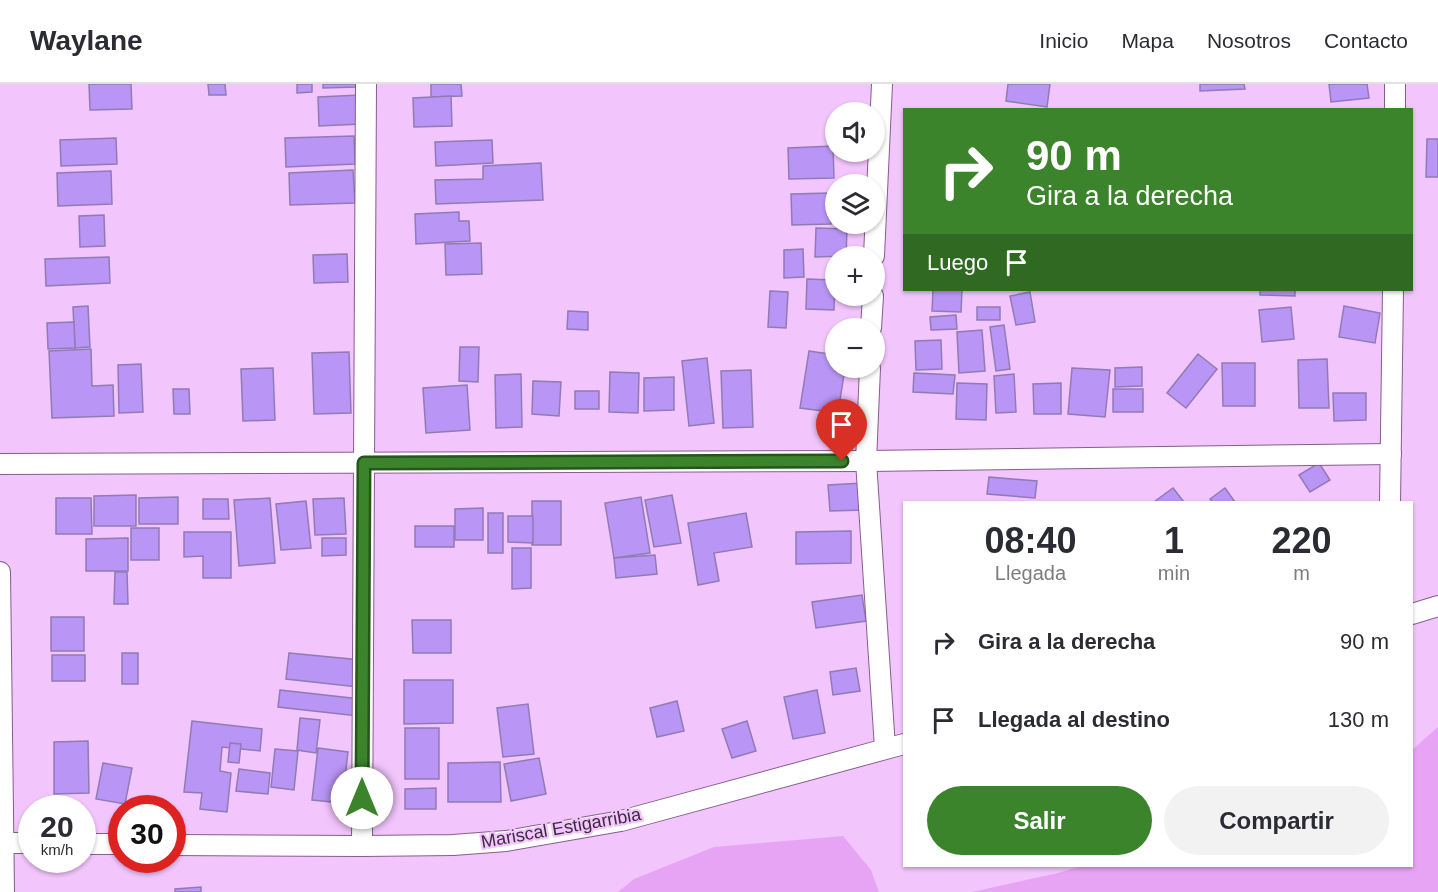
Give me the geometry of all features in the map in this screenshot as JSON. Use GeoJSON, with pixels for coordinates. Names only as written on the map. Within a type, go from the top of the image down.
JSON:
{"type":"FeatureCollection","features":[{"type":"Feature","properties":{"kind":"street"},"geometry":{"type":"LineString","coordinates":[[362,846],[366,84]]}},
{"type":"Feature","properties":{"kind":"street"},"geometry":{"type":"LineString","coordinates":[[874,246],[882,84]]}},
{"type":"Feature","properties":{"kind":"street"},"geometry":{"type":"LineString","coordinates":[[1395,84],[1395,108]]}},
{"type":"Feature","properties":{"kind":"street"},"geometry":{"type":"LineString","coordinates":[[1390,501],[1393,291]]}},
{"type":"Feature","properties":{"kind":"street"},"geometry":{"type":"LineString","coordinates":[[870,378],[866,461],[885,748]]}},
{"type":"Feature","properties":{"kind":"street"},"geometry":{"type":"LineString","coordinates":[[0,464],[866,461],[1391,454]]}},
{"type":"Feature","properties":{"kind":"street"},"geometry":{"type":"LineString","coordinates":[[0,572],[4,892]]}},
{"type":"Feature","properties":{"kind":"street"},"geometry":{"type":"LineString","coordinates":[[1413,614],[1438,606]]}},
{"type":"Feature","properties":{"kind":"street","name":"Mariscal Estigarribia"},"geometry":{"type":"LineString","coordinates":[[186,845],[453,845],[506,841],[621,821],[903,744]]}},
{"type":"Feature","properties":{"kind":"street"},"geometry":{"type":"LineString","coordinates":[[2,843],[18,843]]}},
{"type":"Feature","properties":{"kind":"shaded area"},"geometry":{"type":"Polygon","coordinates":[[[1438,727],[1438,892],[972,892],[1079,867],[1413,867],[1413,749],[1438,727]]]}},
{"type":"Feature","properties":{"kind":"shaded area"},"geometry":{"type":"Polygon","coordinates":[[[843,836],[871,870],[879,892],[618,892],[634,879],[714,847],[843,836]]]}},
{"type":"Feature","properties":{"kind":"building"},"geometry":{"type":"Polygon","coordinates":[[[89,84],[131,84],[132,109],[90,110],[89,84]]]}},
{"type":"Feature","properties":{"kind":"building"},"geometry":{"type":"Polygon","coordinates":[[[208,84],[225,84],[226,95],[209,95],[208,84]]]}},
{"type":"Feature","properties":{"kind":"building"},"geometry":{"type":"Polygon","coordinates":[[[297,84],[312,84],[312,92],[297,93],[297,84]]]}},
{"type":"Feature","properties":{"kind":"building"},"geometry":{"type":"Polygon","coordinates":[[[323,84],[358,84],[358,87],[323,88],[323,84]]]}},
{"type":"Feature","properties":{"kind":"building"},"geometry":{"type":"Polygon","coordinates":[[[431,84],[461,84],[462,96],[431,97],[431,84]]]}},
{"type":"Feature","properties":{"kind":"building"},"geometry":{"type":"Polygon","coordinates":[[[1008,84],[1050,84],[1047,107],[1006,101],[1008,84]]]}},
{"type":"Feature","properties":{"kind":"building"},"geometry":{"type":"Polygon","coordinates":[[[1200,84],[1244,84],[1245,89],[1200,91],[1200,84]]]}},
{"type":"Feature","properties":{"kind":"building"},"geometry":{"type":"Polygon","coordinates":[[[1329,84],[1367,84],[1369,98],[1331,102],[1329,84]]]}},
{"type":"Feature","properties":{"kind":"building"},"geometry":{"type":"Polygon","coordinates":[[[360,95],[361,124],[319,126],[318,97],[360,95]]]}},
{"type":"Feature","properties":{"kind":"building"},"geometry":{"type":"Polygon","coordinates":[[[451,96],[452,126],[414,127],[413,98],[451,96]]]}},
{"type":"Feature","properties":{"kind":"building"},"geometry":{"type":"Polygon","coordinates":[[[354,136],[355,164],[286,167],[285,138],[354,136]]]}},
{"type":"Feature","properties":{"kind":"building"},"geometry":{"type":"Polygon","coordinates":[[[116,138],[117,164],[61,166],[60,140],[116,138]]]}},
{"type":"Feature","properties":{"kind":"building"},"geometry":{"type":"Polygon","coordinates":[[[1427,139],[1438,139],[1438,177],[1426,177],[1427,139]]]}},
{"type":"Feature","properties":{"kind":"building"},"geometry":{"type":"Polygon","coordinates":[[[492,140],[493,163],[436,166],[435,142],[492,140]]]}},
{"type":"Feature","properties":{"kind":"building"},"geometry":{"type":"Polygon","coordinates":[[[825,146],[825,162],[834,162],[834,174],[825,174],[825,178],[789,179],[788,148],[825,146]]]}},
{"type":"Feature","properties":{"kind":"building"},"geometry":{"type":"Polygon","coordinates":[[[541,163],[543,200],[436,204],[435,180],[483,179],[483,166],[541,163]]]}},
{"type":"Feature","properties":{"kind":"building"},"geometry":{"type":"Polygon","coordinates":[[[353,170],[355,203],[290,205],[289,173],[353,170]]]}},
{"type":"Feature","properties":{"kind":"building"},"geometry":{"type":"Polygon","coordinates":[[[111,171],[112,204],[58,206],[57,173],[111,171]]]}},
{"type":"Feature","properties":{"kind":"building"},"geometry":{"type":"Polygon","coordinates":[[[825,193],[825,224],[792,225],[791,194],[825,193]]]}},
{"type":"Feature","properties":{"kind":"building"},"geometry":{"type":"Polygon","coordinates":[[[459,212],[459,221],[469,221],[470,241],[416,244],[415,214],[459,212]]]}},
{"type":"Feature","properties":{"kind":"building"},"geometry":{"type":"Polygon","coordinates":[[[104,215],[105,246],[80,247],[79,216],[104,215]]]}},
{"type":"Feature","properties":{"kind":"building"},"geometry":{"type":"Polygon","coordinates":[[[816,228],[825,228],[825,234],[847,234],[846,246],[825,246],[825,257],[815,257],[816,228]]]}},
{"type":"Feature","properties":{"kind":"building"},"geometry":{"type":"Polygon","coordinates":[[[481,243],[482,274],[446,275],[445,244],[481,243]]]}},
{"type":"Feature","properties":{"kind":"building"},"geometry":{"type":"Polygon","coordinates":[[[803,249],[804,277],[784,278],[784,250],[803,249]]]}},
{"type":"Feature","properties":{"kind":"building"},"geometry":{"type":"Polygon","coordinates":[[[347,254],[348,282],[314,283],[313,255],[347,254]]]}},
{"type":"Feature","properties":{"kind":"building"},"geometry":{"type":"Polygon","coordinates":[[[109,257],[110,283],[46,286],[45,259],[109,257]]]}},
{"type":"Feature","properties":{"kind":"building"},"geometry":{"type":"Polygon","coordinates":[[[807,279],[825,280],[825,306],[834,306],[834,310],[806,309],[807,279]]]}},
{"type":"Feature","properties":{"kind":"building"},"geometry":{"type":"Polygon","coordinates":[[[770,291],[788,292],[786,328],[768,327],[770,291]]]}},
{"type":"Feature","properties":{"kind":"building"},"geometry":{"type":"Polygon","coordinates":[[[933,291],[962,291],[961,312],[932,311],[933,291]]]}},
{"type":"Feature","properties":{"kind":"building"},"geometry":{"type":"Polygon","coordinates":[[[1260,291],[1295,291],[1295,296],[1260,295],[1260,291]]]}},
{"type":"Feature","properties":{"kind":"building"},"geometry":{"type":"Polygon","coordinates":[[[1030,292],[1035,322],[1016,325],[1010,296],[1030,292]]]}},
{"type":"Feature","properties":{"kind":"building"},"geometry":{"type":"Polygon","coordinates":[[[88,306],[90,347],[75,348],[73,307],[88,306]]]}},
{"type":"Feature","properties":{"kind":"building"},"geometry":{"type":"Polygon","coordinates":[[[1344,306],[1380,313],[1375,343],[1339,337],[1344,306]]]}},
{"type":"Feature","properties":{"kind":"building"},"geometry":{"type":"Polygon","coordinates":[[[977,307],[1000,307],[1000,320],[977,320],[977,307]]]}},
{"type":"Feature","properties":{"kind":"building"},"geometry":{"type":"Polygon","coordinates":[[[1291,307],[1294,339],[1262,342],[1259,310],[1291,307]]]}},
{"type":"Feature","properties":{"kind":"building"},"geometry":{"type":"Polygon","coordinates":[[[568,311],[588,312],[588,330],[567,329],[568,311]]]}},
{"type":"Feature","properties":{"kind":"building"},"geometry":{"type":"Polygon","coordinates":[[[956,315],[957,329],[931,330],[930,317],[956,315]]]}},
{"type":"Feature","properties":{"kind":"building"},"geometry":{"type":"Polygon","coordinates":[[[74,322],[75,348],[48,349],[47,323],[74,322]]]}},
{"type":"Feature","properties":{"kind":"building"},"geometry":{"type":"Polygon","coordinates":[[[1004,325],[1010,369],[996,371],[990,327],[1004,325]]]}},
{"type":"Feature","properties":{"kind":"building"},"geometry":{"type":"Polygon","coordinates":[[[982,330],[985,371],[959,373],[957,332],[982,330]]]}},
{"type":"Feature","properties":{"kind":"building"},"geometry":{"type":"Polygon","coordinates":[[[941,340],[942,369],[916,370],[915,341],[941,340]]]}},
{"type":"Feature","properties":{"kind":"building"},"geometry":{"type":"Polygon","coordinates":[[[460,347],[479,347],[478,382],[459,381],[460,347]]]}},
{"type":"Feature","properties":{"kind":"building"},"geometry":{"type":"Polygon","coordinates":[[[91,349],[92,386],[113,385],[114,416],[52,418],[49,351],[91,349]]]}},
{"type":"Feature","properties":{"kind":"building"},"geometry":{"type":"Polygon","coordinates":[[[809,351],[825,353],[825,378],[843,378],[838,413],[800,408],[809,351]]]}},
{"type":"Feature","properties":{"kind":"building"},"geometry":{"type":"Polygon","coordinates":[[[349,352],[351,413],[314,414],[312,353],[349,352]]]}},
{"type":"Feature","properties":{"kind":"building"},"geometry":{"type":"Polygon","coordinates":[[[1198,354],[1217,369],[1186,408],[1167,393],[1198,354]]]}},
{"type":"Feature","properties":{"kind":"building"},"geometry":{"type":"Polygon","coordinates":[[[707,358],[714,423],[689,426],[682,361],[707,358]]]}},
{"type":"Feature","properties":{"kind":"building"},"geometry":{"type":"Polygon","coordinates":[[[1327,359],[1329,408],[1299,408],[1298,360],[1327,359]]]}},
{"type":"Feature","properties":{"kind":"building"},"geometry":{"type":"Polygon","coordinates":[[[1222,363],[1255,363],[1255,406],[1223,406],[1222,363]]]}},
{"type":"Feature","properties":{"kind":"building"},"geometry":{"type":"Polygon","coordinates":[[[141,364],[143,412],[119,413],[118,365],[141,364]]]}},
{"type":"Feature","properties":{"kind":"building"},"geometry":{"type":"Polygon","coordinates":[[[1142,367],[1142,386],[1115,387],[1115,368],[1142,367]]]}},
{"type":"Feature","properties":{"kind":"building"},"geometry":{"type":"Polygon","coordinates":[[[273,368],[275,420],[243,421],[241,369],[273,368]]]}},
{"type":"Feature","properties":{"kind":"building"},"geometry":{"type":"Polygon","coordinates":[[[1072,368],[1110,370],[1105,417],[1068,414],[1072,368]]]}},
{"type":"Feature","properties":{"kind":"building"},"geometry":{"type":"Polygon","coordinates":[[[751,370],[753,427],[723,428],[721,371],[751,370]]]}},
{"type":"Feature","properties":{"kind":"building"},"geometry":{"type":"Polygon","coordinates":[[[610,372],[639,373],[638,413],[609,412],[610,372]]]}},
{"type":"Feature","properties":{"kind":"building"},"geometry":{"type":"Polygon","coordinates":[[[914,373],[955,375],[953,394],[913,392],[914,373]]]}},
{"type":"Feature","properties":{"kind":"building"},"geometry":{"type":"Polygon","coordinates":[[[521,374],[522,427],[496,428],[495,375],[521,374]]]}},
{"type":"Feature","properties":{"kind":"building"},"geometry":{"type":"Polygon","coordinates":[[[1014,374],[1016,412],[996,413],[994,376],[1014,374]]]}},
{"type":"Feature","properties":{"kind":"building"},"geometry":{"type":"Polygon","coordinates":[[[674,377],[674,410],[644,411],[644,378],[674,377]]]}},
{"type":"Feature","properties":{"kind":"building"},"geometry":{"type":"Polygon","coordinates":[[[533,381],[561,382],[559,416],[532,414],[533,381]]]}},
{"type":"Feature","properties":{"kind":"building"},"geometry":{"type":"Polygon","coordinates":[[[957,383],[987,384],[986,420],[956,419],[957,383]]]}},
{"type":"Feature","properties":{"kind":"building"},"geometry":{"type":"Polygon","coordinates":[[[1061,383],[1061,414],[1034,414],[1033,384],[1061,383]]]}},
{"type":"Feature","properties":{"kind":"building"},"geometry":{"type":"Polygon","coordinates":[[[467,385],[470,430],[426,433],[423,388],[467,385]]]}},
{"type":"Feature","properties":{"kind":"building"},"geometry":{"type":"Polygon","coordinates":[[[173,389],[189,389],[190,414],[174,414],[173,389]]]}},
{"type":"Feature","properties":{"kind":"building"},"geometry":{"type":"Polygon","coordinates":[[[1113,389],[1143,389],[1143,412],[1113,412],[1113,389]]]}},
{"type":"Feature","properties":{"kind":"building"},"geometry":{"type":"Polygon","coordinates":[[[575,391],[599,391],[599,409],[575,409],[575,391]]]}},
{"type":"Feature","properties":{"kind":"building"},"geometry":{"type":"Polygon","coordinates":[[[1333,393],[1366,393],[1366,420],[1334,421],[1333,393]]]}},
{"type":"Feature","properties":{"kind":"building"},"geometry":{"type":"Polygon","coordinates":[[[1319,463],[1330,480],[1310,492],[1299,475],[1319,463]]]}},
{"type":"Feature","properties":{"kind":"building"},"geometry":{"type":"Polygon","coordinates":[[[989,477],[1037,481],[1035,498],[987,494],[989,477]]]}},
{"type":"Feature","properties":{"kind":"building"},"geometry":{"type":"Polygon","coordinates":[[[863,483],[864,510],[830,511],[828,485],[863,483]]]}},
{"type":"Feature","properties":{"kind":"building"},"geometry":{"type":"Polygon","coordinates":[[[1173,488],[1183,501],[1155,501],[1173,488]]]}},
{"type":"Feature","properties":{"kind":"building"},"geometry":{"type":"Polygon","coordinates":[[[1225,488],[1234,501],[1212,501],[1210,499],[1225,488]]]}},
{"type":"Feature","properties":{"kind":"building"},"geometry":{"type":"Polygon","coordinates":[[[136,495],[136,526],[94,526],[94,496],[136,495]]]}},
{"type":"Feature","properties":{"kind":"building"},"geometry":{"type":"Polygon","coordinates":[[[672,495],[681,543],[654,547],[645,500],[672,495]]]}},
{"type":"Feature","properties":{"kind":"building"},"geometry":{"type":"Polygon","coordinates":[[[178,497],[178,524],[139,524],[139,498],[178,497]]]}},
{"type":"Feature","properties":{"kind":"building"},"geometry":{"type":"Polygon","coordinates":[[[641,497],[650,553],[614,558],[605,503],[641,497]]]}},
{"type":"Feature","properties":{"kind":"building"},"geometry":{"type":"Polygon","coordinates":[[[56,498],[91,498],[92,534],[56,534],[56,498]]]}},
{"type":"Feature","properties":{"kind":"building"},"geometry":{"type":"Polygon","coordinates":[[[270,498],[275,563],[239,566],[234,500],[270,498]]]}},
{"type":"Feature","properties":{"kind":"building"},"geometry":{"type":"Polygon","coordinates":[[[344,498],[346,534],[315,535],[313,499],[344,498]]]}},
{"type":"Feature","properties":{"kind":"building"},"geometry":{"type":"Polygon","coordinates":[[[203,499],[228,499],[229,519],[203,519],[203,499]]]}},
{"type":"Feature","properties":{"kind":"building"},"geometry":{"type":"Polygon","coordinates":[[[306,501],[311,548],[281,550],[276,504],[306,501]]]}},
{"type":"Feature","properties":{"kind":"building"},"geometry":{"type":"Polygon","coordinates":[[[532,501],[561,501],[561,545],[532,545],[532,501]]]}},
{"type":"Feature","properties":{"kind":"building"},"geometry":{"type":"Polygon","coordinates":[[[483,508],[483,540],[455,540],[455,509],[483,508]]]}},
{"type":"Feature","properties":{"kind":"building"},"geometry":{"type":"Polygon","coordinates":[[[488,513],[503,513],[503,553],[488,553],[488,513]]]}},
{"type":"Feature","properties":{"kind":"building"},"geometry":{"type":"Polygon","coordinates":[[[746,513],[752,547],[714,553],[719,581],[698,585],[688,523],[746,513]]]}},
{"type":"Feature","properties":{"kind":"building"},"geometry":{"type":"Polygon","coordinates":[[[508,516],[533,516],[533,543],[508,542],[508,516]]]}},
{"type":"Feature","properties":{"kind":"building"},"geometry":{"type":"Polygon","coordinates":[[[415,526],[454,526],[454,547],[415,547],[415,526]]]}},
{"type":"Feature","properties":{"kind":"building"},"geometry":{"type":"Polygon","coordinates":[[[131,528],[159,528],[159,560],[131,560],[131,528]]]}},
{"type":"Feature","properties":{"kind":"building"},"geometry":{"type":"Polygon","coordinates":[[[851,531],[851,563],[796,564],[796,532],[851,531]]]}},
{"type":"Feature","properties":{"kind":"building"},"geometry":{"type":"Polygon","coordinates":[[[184,532],[231,532],[231,578],[203,578],[203,556],[184,557],[184,532]]]}},
{"type":"Feature","properties":{"kind":"building"},"geometry":{"type":"Polygon","coordinates":[[[128,538],[128,571],[86,571],[86,539],[128,538]]]}},
{"type":"Feature","properties":{"kind":"building"},"geometry":{"type":"Polygon","coordinates":[[[322,538],[346,538],[346,555],[322,556],[322,538]]]}},
{"type":"Feature","properties":{"kind":"building"},"geometry":{"type":"Polygon","coordinates":[[[512,548],[531,548],[531,588],[512,589],[512,548]]]}},
{"type":"Feature","properties":{"kind":"building"},"geometry":{"type":"Polygon","coordinates":[[[655,555],[657,574],[616,578],[614,558],[655,555]]]}},
{"type":"Feature","properties":{"kind":"building"},"geometry":{"type":"Polygon","coordinates":[[[115,572],[127,572],[128,604],[114,604],[115,572]]]}},
{"type":"Feature","properties":{"kind":"building"},"geometry":{"type":"Polygon","coordinates":[[[862,595],[866,621],[816,628],[812,602],[862,595]]]}},
{"type":"Feature","properties":{"kind":"building"},"geometry":{"type":"Polygon","coordinates":[[[51,617],[84,617],[84,651],[51,651],[51,617]]]}},
{"type":"Feature","properties":{"kind":"building"},"geometry":{"type":"Polygon","coordinates":[[[412,620],[451,620],[451,653],[413,653],[412,620]]]}},
{"type":"Feature","properties":{"kind":"building"},"geometry":{"type":"Polygon","coordinates":[[[122,653],[138,653],[138,684],[122,684],[122,653]]]}},
{"type":"Feature","properties":{"kind":"building"},"geometry":{"type":"Polygon","coordinates":[[[289,653],[361,660],[358,687],[286,679],[289,653]]]}},
{"type":"Feature","properties":{"kind":"building"},"geometry":{"type":"Polygon","coordinates":[[[52,655],[85,655],[85,681],[52,681],[52,655]]]}},
{"type":"Feature","properties":{"kind":"building"},"geometry":{"type":"Polygon","coordinates":[[[856,668],[860,691],[833,695],[830,672],[856,668]]]}},
{"type":"Feature","properties":{"kind":"building"},"geometry":{"type":"Polygon","coordinates":[[[404,680],[453,680],[453,723],[404,724],[404,680]]]}},
{"type":"Feature","properties":{"kind":"building"},"geometry":{"type":"Polygon","coordinates":[[[280,690],[360,699],[358,716],[278,707],[280,690]]]}},
{"type":"Feature","properties":{"kind":"building"},"geometry":{"type":"Polygon","coordinates":[[[817,690],[825,733],[793,739],[784,697],[817,690]]]}},
{"type":"Feature","properties":{"kind":"building"},"geometry":{"type":"Polygon","coordinates":[[[677,701],[684,731],[657,737],[650,708],[677,701]]]}},
{"type":"Feature","properties":{"kind":"building"},"geometry":{"type":"Polygon","coordinates":[[[528,704],[534,754],[503,757],[497,708],[528,704]]]}},
{"type":"Feature","properties":{"kind":"building"},"geometry":{"type":"Polygon","coordinates":[[[300,718],[320,720],[316,753],[297,750],[300,718]]]}},
{"type":"Feature","properties":{"kind":"building"},"geometry":{"type":"Polygon","coordinates":[[[192,721],[262,729],[260,751],[222,747],[220,771],[231,773],[227,812],[200,809],[202,793],[184,792],[192,721]]]}},
{"type":"Feature","properties":{"kind":"building"},"geometry":{"type":"Polygon","coordinates":[[[747,721],[756,751],[732,758],[722,729],[747,721]]]}},
{"type":"Feature","properties":{"kind":"building"},"geometry":{"type":"Polygon","coordinates":[[[405,728],[439,728],[439,779],[405,779],[405,728]]]}},
{"type":"Feature","properties":{"kind":"building"},"geometry":{"type":"Polygon","coordinates":[[[88,741],[89,793],[54,794],[54,742],[88,741]]]}},
{"type":"Feature","properties":{"kind":"building"},"geometry":{"type":"Polygon","coordinates":[[[230,743],[241,744],[239,763],[228,762],[230,743]]]}},
{"type":"Feature","properties":{"kind":"building"},"geometry":{"type":"Polygon","coordinates":[[[318,748],[348,752],[342,803],[312,800],[318,748]]]}},
{"type":"Feature","properties":{"kind":"building"},"geometry":{"type":"Polygon","coordinates":[[[275,749],[298,751],[294,790],[271,787],[275,749]]]}},
{"type":"Feature","properties":{"kind":"building"},"geometry":{"type":"Polygon","coordinates":[[[539,758],[546,794],[511,801],[504,764],[539,758]]]}},
{"type":"Feature","properties":{"kind":"building"},"geometry":{"type":"Polygon","coordinates":[[[500,762],[501,802],[448,802],[448,763],[500,762]]]}},
{"type":"Feature","properties":{"kind":"building"},"geometry":{"type":"Polygon","coordinates":[[[103,763],[132,768],[127,795],[108,795],[108,801],[96,799],[103,763]]]}},
{"type":"Feature","properties":{"kind":"building"},"geometry":{"type":"Polygon","coordinates":[[[239,769],[270,773],[268,794],[236,791],[239,769]]]}},
{"type":"Feature","properties":{"kind":"building"},"geometry":{"type":"Polygon","coordinates":[[[436,788],[436,809],[405,809],[405,789],[436,788]]]}},
{"type":"Feature","properties":{"kind":"building"},"geometry":{"type":"Polygon","coordinates":[[[201,887],[201,892],[175,892],[175,889],[201,887]]]}},
{"type":"Feature","properties":{"kind":"route"},"geometry":{"type":"LineString","coordinates":[[362,798],[364,463],[842,461]]}}]}
